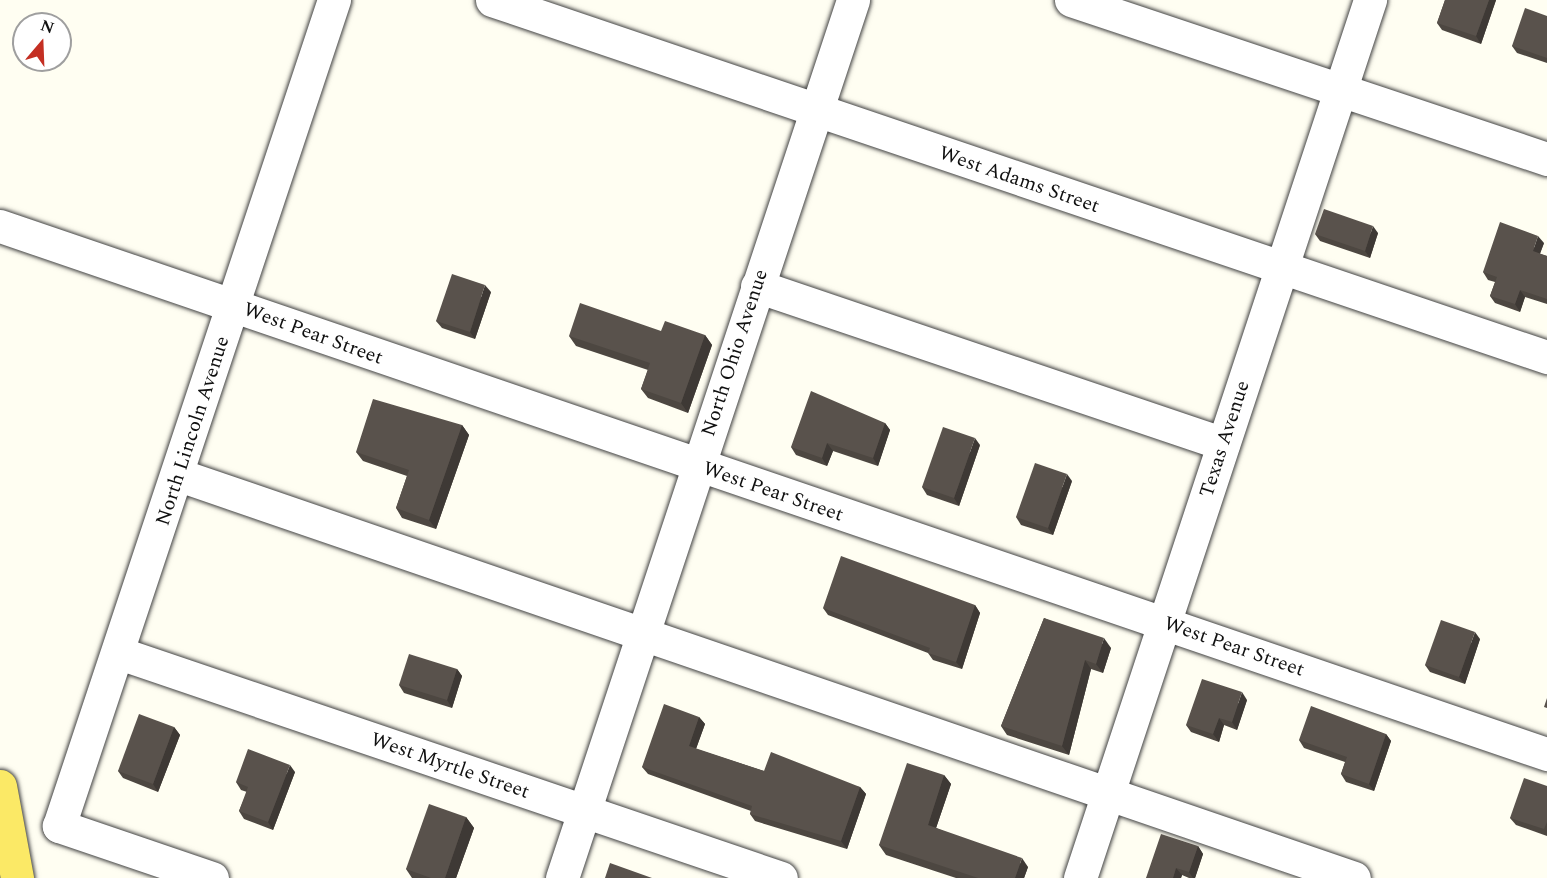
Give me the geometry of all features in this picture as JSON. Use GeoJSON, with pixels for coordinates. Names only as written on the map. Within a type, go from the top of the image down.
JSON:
{"type":"FeatureCollection","features":[{"type":"Feature","properties":{"kind":"main road"},"geometry":{"type":"LineString","coordinates":[[0,786],[17,878]]}},
{"type":"Feature","properties":{"kind":"street","name":"North Lincoln Avenue"},"geometry":{"type":"LineString","coordinates":[[212,878],[59,826],[179,475],[334,0]]}},
{"type":"Feature","properties":{"kind":"street","name":"West Adams Street"},"geometry":{"type":"LineString","coordinates":[[492,0],[1547,357]]}},
{"type":"Feature","properties":{"kind":"street","name":"North Ohio Avenue"},"geometry":{"type":"LineString","coordinates":[[562,878],[853,0]]}},
{"type":"Feature","properties":{"kind":"street"},"geometry":{"type":"LineString","coordinates":[[1071,0],[1547,159]]}},
{"type":"Feature","properties":{"kind":"street","name":"Texas Avenue"},"geometry":{"type":"LineString","coordinates":[[1080,878],[1370,0]]}},
{"type":"Feature","properties":{"kind":"street","name":"West Pear Street"},"geometry":{"type":"LineString","coordinates":[[0,226],[1547,754]]}},
{"type":"Feature","properties":{"kind":"street"},"geometry":{"type":"LineString","coordinates":[[757,286],[1223,444]]}},
{"type":"Feature","properties":{"kind":"street"},"geometry":{"type":"LineString","coordinates":[[179,475],[1354,878]]}},
{"type":"Feature","properties":{"kind":"street","name":"West Myrtle Street"},"geometry":{"type":"LineString","coordinates":[[119,653],[781,878]]}},
{"type":"Feature","properties":{"kind":"building"},"geometry":{"type":"Polygon","coordinates":[[[1445,0],[1489,0],[1476,36],[1437,23],[1445,0]]]}},
{"type":"Feature","properties":{"kind":"building"},"geometry":{"type":"Polygon","coordinates":[[[1525,8],[1547,16],[1547,58],[1512,46],[1525,8]]]}},
{"type":"Feature","properties":{"kind":"building"},"geometry":{"type":"Polygon","coordinates":[[[1324,209],[1373,226],[1365,251],[1315,234],[1324,209]]]}},
{"type":"Feature","properties":{"kind":"building"},"geometry":{"type":"Polygon","coordinates":[[[1500,222],[1538,236],[1533,251],[1547,256],[1547,299],[1520,290],[1515,304],[1490,296],[1497,277],[1483,272],[1500,222]]]}},
{"type":"Feature","properties":{"kind":"building"},"geometry":{"type":"Polygon","coordinates":[[[452,274],[485,285],[470,332],[436,321],[452,274]]]}},
{"type":"Feature","properties":{"kind":"building"},"geometry":{"type":"Polygon","coordinates":[[[580,303],[661,331],[665,321],[705,335],[681,403],[641,389],[650,363],[569,336],[580,303]]]}},
{"type":"Feature","properties":{"kind":"building"},"geometry":{"type":"Polygon","coordinates":[[[811,391],[885,423],[873,458],[827,443],[822,458],[791,447],[811,391]]]}},
{"type":"Feature","properties":{"kind":"building"},"geometry":{"type":"Polygon","coordinates":[[[373,399],[462,425],[429,520],[396,508],[409,470],[356,452],[373,399]]]}},
{"type":"Feature","properties":{"kind":"building"},"geometry":{"type":"Polygon","coordinates":[[[943,427],[975,438],[954,498],[922,487],[943,427]]]}},
{"type":"Feature","properties":{"kind":"building"},"geometry":{"type":"Polygon","coordinates":[[[1035,463],[1067,474],[1048,528],[1016,517],[1035,463]]]}},
{"type":"Feature","properties":{"kind":"building"},"geometry":{"type":"Polygon","coordinates":[[[841,556],[975,605],[956,662],[928,653],[930,648],[823,608],[841,556]]]}},
{"type":"Feature","properties":{"kind":"building"},"geometry":{"type":"Polygon","coordinates":[[[1044,618],[1104,638],[1096,664],[1085,660],[1062,746],[1001,726],[1044,618]]]}},
{"type":"Feature","properties":{"kind":"building"},"geometry":{"type":"Polygon","coordinates":[[[1441,620],[1475,632],[1459,677],[1425,665],[1441,620]]]}},
{"type":"Feature","properties":{"kind":"building"},"geometry":{"type":"Polygon","coordinates":[[[409,654],[457,669],[447,700],[399,685],[409,654]]]}},
{"type":"Feature","properties":{"kind":"building"},"geometry":{"type":"Polygon","coordinates":[[[1202,679],[1242,692],[1232,722],[1219,718],[1213,734],[1186,725],[1202,679]]]}},
{"type":"Feature","properties":{"kind":"building"},"geometry":{"type":"Polygon","coordinates":[[[664,704],[699,717],[689,746],[764,771],[771,752],[860,787],[841,841],[750,814],[752,806],[642,767],[664,704]]]}},
{"type":"Feature","properties":{"kind":"building"},"geometry":{"type":"Polygon","coordinates":[[[1311,706],[1386,734],[1369,784],[1341,774],[1347,757],[1299,740],[1311,706]]]}},
{"type":"Feature","properties":{"kind":"building"},"geometry":{"type":"Polygon","coordinates":[[[139,714],[174,727],[153,784],[118,771],[139,714]]]}},
{"type":"Feature","properties":{"kind":"building"},"geometry":{"type":"Polygon","coordinates":[[[248,749],[290,765],[268,822],[239,811],[248,787],[236,782],[248,749]]]}},
{"type":"Feature","properties":{"kind":"building"},"geometry":{"type":"Polygon","coordinates":[[[907,763],[944,775],[928,825],[1022,858],[1015,878],[978,878],[879,845],[907,763]]]}},
{"type":"Feature","properties":{"kind":"building"},"geometry":{"type":"Polygon","coordinates":[[[1524,778],[1547,786],[1547,822],[1544,829],[1510,818],[1524,778]]]}},
{"type":"Feature","properties":{"kind":"building"},"geometry":{"type":"Polygon","coordinates":[[[429,804],[466,817],[445,878],[431,878],[406,869],[429,804]]]}},
{"type":"Feature","properties":{"kind":"building"},"geometry":{"type":"Polygon","coordinates":[[[1161,834],[1198,846],[1189,872],[1176,868],[1173,878],[1146,878],[1161,834]]]}},
{"type":"Feature","properties":{"kind":"building"},"geometry":{"type":"Polygon","coordinates":[[[610,863],[652,878],[605,878],[610,863]]]}}]}
